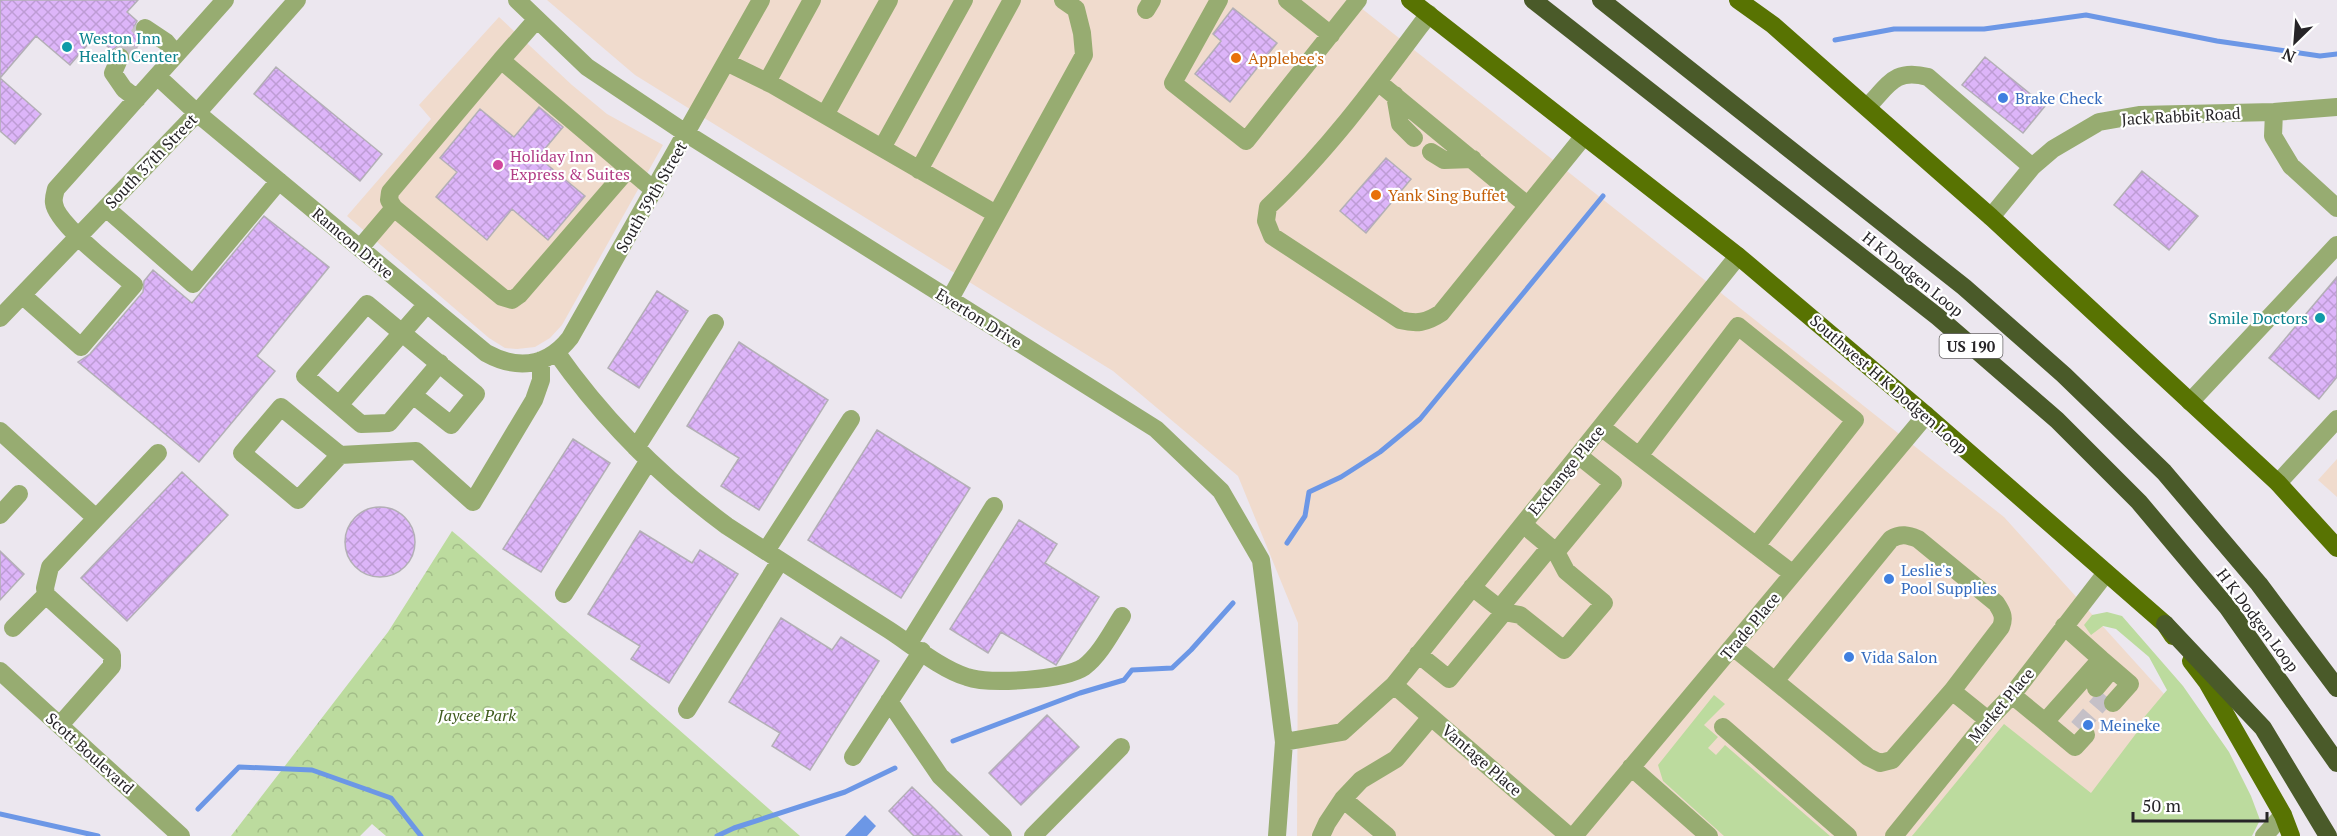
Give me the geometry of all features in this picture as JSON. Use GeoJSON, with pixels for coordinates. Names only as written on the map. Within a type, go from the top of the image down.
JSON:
{"type":"FeatureCollection","features":[{"type":"Feature","properties":{"kind":"highway","name":"H K Dodgen Loop"},"geometry":{"type":"LineString","coordinates":[[1533,0],[1938,317],[2057,420],[2139,502],[2228,608],[2337,763]]}},
{"type":"Feature","properties":{"kind":"highway","name":"H K Dodgen Loop"},"geometry":{"type":"LineString","coordinates":[[1601,0],[1964,287],[2064,375],[2164,472],[2259,584],[2337,688]]}},
{"type":"Feature","properties":{"kind":"highway"},"geometry":{"type":"LineString","coordinates":[[2165,624],[2263,728],[2328,836]]}},
{"type":"Feature","properties":{"kind":"main road","name":"Southwest H K Dodgen Loop"},"geometry":{"type":"LineString","coordinates":[[1410,0],[1738,256],[1926,415],[2165,624],[2207,682],[2283,815],[2291,836]]}},
{"type":"Feature","properties":{"kind":"main road"},"geometry":{"type":"LineString","coordinates":[[1738,0],[1773,25],[1991,217],[2278,483],[2337,548]]}},
{"type":"Feature","properties":{"kind":"street"},"geometry":{"type":"LineString","coordinates":[[22,295],[81,347],[134,285],[78,237],[61,218],[54,204],[56,189],[225,0]]}},
{"type":"Feature","properties":{"kind":"street","name":"South 37th Street"},"geometry":{"type":"LineString","coordinates":[[0,318],[196,113],[297,0]]}},
{"type":"Feature","properties":{"kind":"street","name":"Everton Drive"},"geometry":{"type":"LineString","coordinates":[[517,0],[587,67],[687,134],[1156,429],[1221,491],[1261,560],[1284,742],[1277,836]]}},
{"type":"Feature","properties":{"kind":"street","name":"South 39th Street"},"geometry":{"type":"LineString","coordinates":[[549,356],[570,339],[761,0]]}},
{"type":"Feature","properties":{"kind":"street"},"geometry":{"type":"LineString","coordinates":[[767,82],[812,0]]}},
{"type":"Feature","properties":{"kind":"street"},"geometry":{"type":"LineString","coordinates":[[825,115],[889,0]]}},
{"type":"Feature","properties":{"kind":"street"},"geometry":{"type":"LineString","coordinates":[[882,148],[963,0]]}},
{"type":"Feature","properties":{"kind":"street"},"geometry":{"type":"LineString","coordinates":[[919,170],[1012,0]]}},
{"type":"Feature","properties":{"kind":"street"},"geometry":{"type":"LineString","coordinates":[[950,299],[1084,56],[1082,33],[1076,9],[1063,0]]}},
{"type":"Feature","properties":{"kind":"street"},"geometry":{"type":"LineString","coordinates":[[1219,0],[1173,83],[1245,141],[1358,0]]}},
{"type":"Feature","properties":{"kind":"street"},"geometry":{"type":"LineString","coordinates":[[1287,0],[1330,35]]}},
{"type":"Feature","properties":{"kind":"street"},"geometry":{"type":"LineString","coordinates":[[1428,14],[1378,82],[1288,188],[1268,207],[1266,221],[1272,236],[1400,320],[1415,323],[1428,322],[1441,314],[1584,136]]}},
{"type":"Feature","properties":{"kind":"street"},"geometry":{"type":"LineString","coordinates":[[537,19],[390,192],[389,200],[394,208],[502,297],[512,300],[519,295],[628,169]]}},
{"type":"Feature","properties":{"kind":"street"},"geometry":{"type":"LineString","coordinates":[[145,28],[166,42],[176,54]]}},
{"type":"Feature","properties":{"kind":"street"},"geometry":{"type":"LineString","coordinates":[[120,57],[113,73],[124,89],[137,99]]}},
{"type":"Feature","properties":{"kind":"street"},"geometry":{"type":"LineString","coordinates":[[501,60],[654,191]]}},
{"type":"Feature","properties":{"kind":"street"},"geometry":{"type":"LineString","coordinates":[[726,62],[767,82],[996,214]]}},
{"type":"Feature","properties":{"kind":"street"},"geometry":{"type":"LineString","coordinates":[[1867,107],[1896,77],[1911,72],[1928,77],[2032,167]]}},
{"type":"Feature","properties":{"kind":"street","name":"Ramcon Drive"},"geometry":{"type":"LineString","coordinates":[[157,76],[196,113],[486,353],[501,361],[515,364],[549,356]]}},
{"type":"Feature","properties":{"kind":"street"},"geometry":{"type":"LineString","coordinates":[[1378,82],[1527,205]]}},
{"type":"Feature","properties":{"kind":"street"},"geometry":{"type":"LineString","coordinates":[[1395,95],[1400,124],[1414,138]]}},
{"type":"Feature","properties":{"kind":"street","name":"Jack Rabbit Road"},"geometry":{"type":"LineString","coordinates":[[1991,217],[2032,167],[2053,149],[2099,122],[2139,115],[2274,112],[2337,107]]}},
{"type":"Feature","properties":{"kind":"street"},"geometry":{"type":"LineString","coordinates":[[2274,112],[2273,136],[2291,166],[2337,208]]}},
{"type":"Feature","properties":{"kind":"street"},"geometry":{"type":"LineString","coordinates":[[1431,152],[1444,160],[1473,159]]}},
{"type":"Feature","properties":{"kind":"street"},"geometry":{"type":"LineString","coordinates":[[106,208],[193,284],[279,181]]}},
{"type":"Feature","properties":{"kind":"street"},"geometry":{"type":"LineString","coordinates":[[360,248],[394,208]]}},
{"type":"Feature","properties":{"kind":"street"},"geometry":{"type":"LineString","coordinates":[[2190,402],[2337,245]]}},
{"type":"Feature","properties":{"kind":"street","name":"Exchange Place"},"geometry":{"type":"LineString","coordinates":[[1284,742],[1342,732],[1394,685],[1738,256]]}},
{"type":"Feature","properties":{"kind":"street"},"geometry":{"type":"LineString","coordinates":[[413,395],[452,424],[476,394],[440,363],[404,332],[367,304],[305,376],[361,424],[390,423],[413,395],[440,363]]}},
{"type":"Feature","properties":{"kind":"street"},"geometry":{"type":"LineString","coordinates":[[339,405],[427,304]]}},
{"type":"Feature","properties":{"kind":"street"},"geometry":{"type":"LineString","coordinates":[[564,594],[715,323]]}},
{"type":"Feature","properties":{"kind":"street"},"geometry":{"type":"LineString","coordinates":[[1639,456],[1738,326],[1855,420],[1756,546]]}},
{"type":"Feature","properties":{"kind":"street"},"geometry":{"type":"LineString","coordinates":[[340,455],[298,500],[242,453],[281,406],[340,455],[416,452],[474,502],[534,400],[549,356],[643,454],[701,507],[773,556],[966,677],[1003,682],[1069,673],[1082,668],[1093,659],[1122,616]]}},
{"type":"Feature","properties":{"kind":"street","name":"Trade Place"},"geometry":{"type":"LineString","coordinates":[[1574,836],[1926,415]]}},
{"type":"Feature","properties":{"kind":"street"},"geometry":{"type":"LineString","coordinates":[[687,710],[851,419]]}},
{"type":"Feature","properties":{"kind":"street"},"geometry":{"type":"LineString","coordinates":[[2278,483],[2337,419]]}},
{"type":"Feature","properties":{"kind":"street"},"geometry":{"type":"LineString","coordinates":[[1601,427],[1793,574]]}},
{"type":"Feature","properties":{"kind":"street"},"geometry":{"type":"LineString","coordinates":[[0,431],[96,518]]}},
{"type":"Feature","properties":{"kind":"street"},"geometry":{"type":"LineString","coordinates":[[60,725],[112,666],[113,661],[112,655],[46,595],[45,588],[50,567],[158,453]]}},
{"type":"Feature","properties":{"kind":"street"},"geometry":{"type":"LineString","coordinates":[[1418,654],[1449,679],[1553,549],[1613,483],[1578,455]]}},
{"type":"Feature","properties":{"kind":"street"},"geometry":{"type":"LineString","coordinates":[[0,515],[19,494]]}},
{"type":"Feature","properties":{"kind":"street"},"geometry":{"type":"LineString","coordinates":[[853,757],[889,701],[915,647],[994,506]]}},
{"type":"Feature","properties":{"kind":"street"},"geometry":{"type":"LineString","coordinates":[[1473,587],[1502,610],[1520,615],[1564,650],[1604,603],[1566,571],[1553,549],[1523,524]]}},
{"type":"Feature","properties":{"kind":"street"},"geometry":{"type":"LineString","coordinates":[[1733,647],[1868,757],[1880,763],[1892,760],[1953,691],[2001,627],[2002,612],[1996,603],[1918,539],[1908,535],[1898,535],[1892,539],[1775,681]]}},
{"type":"Feature","properties":{"kind":"street","name":"Market Place"},"geometry":{"type":"LineString","coordinates":[[1894,836],[1988,720],[2012,695],[2106,573]]}},
{"type":"Feature","properties":{"kind":"street"},"geometry":{"type":"LineString","coordinates":[[13,628],[46,595]]}},
{"type":"Feature","properties":{"kind":"street"},"geometry":{"type":"LineString","coordinates":[[2064,626],[2111,669]]}},
{"type":"Feature","properties":{"kind":"street"},"geometry":{"type":"LineString","coordinates":[[2105,696],[2111,669]]}},
{"type":"Feature","properties":{"kind":"street"},"geometry":{"type":"LineString","coordinates":[[2012,695],[2067,730],[2111,669]]}},
{"type":"Feature","properties":{"kind":"street","name":"Scott Boulevard"},"geometry":{"type":"LineString","coordinates":[[0,670],[181,836]]}},
{"type":"Feature","properties":{"kind":"street","name":"Vantage Place"},"geometry":{"type":"LineString","coordinates":[[1394,685],[1569,836]]}},
{"type":"Feature","properties":{"kind":"street"},"geometry":{"type":"LineString","coordinates":[[1953,691],[1988,720]]}},
{"type":"Feature","properties":{"kind":"street"},"geometry":{"type":"LineString","coordinates":[[889,701],[940,776],[1003,836]]}},
{"type":"Feature","properties":{"kind":"street"},"geometry":{"type":"LineString","coordinates":[[1321,836],[1343,799],[1361,780],[1396,759],[1431,717]]}},
{"type":"Feature","properties":{"kind":"street"},"geometry":{"type":"LineString","coordinates":[[1723,727],[1848,836]]}},
{"type":"Feature","properties":{"kind":"street"},"geometry":{"type":"LineString","coordinates":[[1033,836],[1121,747]]}},
{"type":"Feature","properties":{"kind":"street"},"geometry":{"type":"LineString","coordinates":[[1631,768],[1709,836]]}},
{"type":"Feature","properties":{"kind":"street"},"geometry":{"type":"LineString","coordinates":[[1343,799],[1387,836]]}},
{"type":"Feature","properties":{"kind":"street"},"geometry":{"type":"LineString","coordinates":[[2264,836],[2283,815]]}},
{"type":"Feature","properties":{"kind":"shaded area"},"geometry":{"type":"Polygon","coordinates":[[[547,0],[1351,0],[2004,517],[2202,736],[2249,836],[1297,836],[1298,623],[1238,476],[1113,371],[635,75],[547,0]]]}},
{"type":"Feature","properties":{"kind":"shaded area"},"geometry":{"type":"Polygon","coordinates":[[[499,17],[572,85],[607,114],[663,145],[562,325],[550,338],[535,347],[517,349],[505,348],[489,338],[347,216],[431,119],[419,105],[499,17]]]}},
{"type":"Feature","properties":{"kind":"shaded area"},"geometry":{"type":"Polygon","coordinates":[[[2337,459],[2337,497],[2318,480],[2337,459]]]}},
{"type":"Feature","properties":{"kind":"green space","name":"Jaycee Park"},"geometry":{"type":"Polygon","coordinates":[[[452,531],[800,836],[386,836],[372,824],[360,836],[231,836],[388,632],[452,531]]]}},
{"type":"Feature","properties":{"kind":"green space"},"geometry":{"type":"Polygon","coordinates":[[[2107,612],[2122,616],[2183,686],[2229,752],[2260,820],[2252,836],[1912,836],[2004,724],[2091,793],[2144,723],[2141,721],[2167,690],[2149,657],[2116,629],[2103,626],[2091,635],[2084,625],[2092,615],[2107,612]]]}},
{"type":"Feature","properties":{"kind":"green space"},"geometry":{"type":"Polygon","coordinates":[[[1714,695],[1725,704],[1704,725],[1718,737],[1708,748],[1716,755],[1725,745],[1830,836],[1724,836],[1663,781],[1658,765],[1714,695]]]}},
{"type":"Feature","properties":{"kind":"water"},"geometry":{"type":"Polygon","coordinates":[[[865,815],[876,826],[867,836],[845,836],[865,815]]]}},
{"type":"Feature","properties":{"kind":"building","name":"Weston Inn Health Center"},"geometry":{"type":"Polygon","coordinates":[[[0,0],[138,0],[127,12],[137,21],[134,27],[135,32],[143,40],[131,54],[124,47],[118,46],[112,50],[95,36],[70,65],[36,36],[0,78],[0,0]]]}},
{"type":"Feature","properties":{"kind":"building","name":"Applebee's"},"geometry":{"type":"Polygon","coordinates":[[[1233,8],[1277,43],[1230,102],[1195,74],[1221,41],[1213,34],[1233,8]]]}},
{"type":"Feature","properties":{"kind":"building"},"geometry":{"type":"Polygon","coordinates":[[[1985,57],[2045,106],[2023,133],[1962,85],[1985,57]]]}},
{"type":"Feature","properties":{"kind":"building"},"geometry":{"type":"Polygon","coordinates":[[[276,67],[382,154],[360,181],[254,94],[276,67]]]}},
{"type":"Feature","properties":{"kind":"building"},"geometry":{"type":"Polygon","coordinates":[[[0,78],[41,114],[15,144],[0,131],[0,78]]]}},
{"type":"Feature","properties":{"kind":"building","name":"Holiday Inn Express & Suites"},"geometry":{"type":"Polygon","coordinates":[[[539,107],[563,127],[538,157],[585,196],[548,240],[512,209],[487,240],[436,197],[457,172],[440,158],[480,109],[514,137],[539,107]]]}},
{"type":"Feature","properties":{"kind":"building","name":"Yank Sing Buffet"},"geometry":{"type":"Polygon","coordinates":[[[1386,158],[1411,179],[1366,233],[1340,211],[1386,158]]]}},
{"type":"Feature","properties":{"kind":"building"},"geometry":{"type":"Polygon","coordinates":[[[2142,171],[2198,216],[2169,250],[2114,205],[2142,171]]]}},
{"type":"Feature","properties":{"kind":"building"},"geometry":{"type":"Polygon","coordinates":[[[264,216],[329,267],[257,356],[275,371],[199,462],[78,362],[90,354],[143,292],[144,281],[153,270],[192,303],[264,216]]]}},
{"type":"Feature","properties":{"kind":"building","name":"Smile Doctors"},"geometry":{"type":"Polygon","coordinates":[[[2337,277],[2337,377],[2319,399],[2269,358],[2337,277]]]}},
{"type":"Feature","properties":{"kind":"building"},"geometry":{"type":"Polygon","coordinates":[[[657,291],[688,311],[639,388],[608,368],[657,291]]]}},
{"type":"Feature","properties":{"kind":"building"},"geometry":{"type":"Polygon","coordinates":[[[739,342],[828,400],[759,510],[721,486],[739,458],[687,426],[739,342]]]}},
{"type":"Feature","properties":{"kind":"building"},"geometry":{"type":"Polygon","coordinates":[[[877,430],[970,488],[901,598],[808,540],[877,430]]]}},
{"type":"Feature","properties":{"kind":"building"},"geometry":{"type":"Polygon","coordinates":[[[573,439],[610,463],[541,572],[503,549],[573,439]]]}},
{"type":"Feature","properties":{"kind":"building"},"geometry":{"type":"Polygon","coordinates":[[[182,472],[228,515],[127,621],[81,578],[182,472]]]}},
{"type":"Feature","properties":{"kind":"building"},"geometry":{"type":"Polygon","coordinates":[[[380,507],[393,510],[405,517],[412,529],[415,542],[412,555],[405,567],[393,574],[380,577],[367,574],[355,567],[348,555],[345,542],[348,529],[355,517],[367,510],[380,507]]]}},
{"type":"Feature","properties":{"kind":"building"},"geometry":{"type":"Polygon","coordinates":[[[1019,520],[1057,544],[1045,563],[1099,597],[1056,665],[1001,632],[988,653],[950,629],[1019,520]]]}},
{"type":"Feature","properties":{"kind":"building"},"geometry":{"type":"Polygon","coordinates":[[[640,531],[692,563],[700,550],[738,574],[669,683],[631,659],[640,646],[588,614],[640,531]]]}},
{"type":"Feature","properties":{"kind":"building"},"geometry":{"type":"Polygon","coordinates":[[[0,551],[24,574],[0,600],[0,551]]]}},
{"type":"Feature","properties":{"kind":"building"},"geometry":{"type":"Polygon","coordinates":[[[781,618],[832,650],[841,637],[879,661],[810,770],[772,746],[780,733],[729,702],[781,618]]]}},
{"type":"Feature","properties":{"kind":"building"},"geometry":{"type":"Polygon","coordinates":[[[1047,715],[1079,747],[1021,805],[989,773],[1047,715]]]}},
{"type":"Feature","properties":{"kind":"building"},"geometry":{"type":"Polygon","coordinates":[[[912,787],[962,836],[914,836],[889,811],[912,787]]]}},
{"type":"Feature","properties":{"kind":"waterway"},"geometry":{"type":"LineString","coordinates":[[1835,40],[1894,29],[1984,29],[2086,15],[2217,41],[2320,56],[2337,54]]}},
{"type":"Feature","properties":{"kind":"waterway"},"geometry":{"type":"LineString","coordinates":[[1287,543],[1305,516],[1309,492],[1341,477],[1380,452],[1420,419],[1603,196]]}},
{"type":"Feature","properties":{"kind":"waterway"},"geometry":{"type":"LineString","coordinates":[[953,741],[1080,693],[1124,680],[1132,670],[1172,668],[1233,603]]}},
{"type":"Feature","properties":{"kind":"waterway"},"geometry":{"type":"LineString","coordinates":[[198,809],[239,767],[312,770],[391,798],[421,836]]}},
{"type":"Feature","properties":{"kind":"waterway"},"geometry":{"type":"LineString","coordinates":[[717,836],[734,828],[845,792],[895,768]]}},
{"type":"Feature","properties":{"kind":"waterway"},"geometry":{"type":"LineString","coordinates":[[0,814],[98,836]]}},
{"type":"Feature","properties":{"kind":"tunnel"},"geometry":{"type":"LineString","coordinates":[[120,57],[145,28]]}},
{"type":"Feature","properties":{"kind":"tunnel"},"geometry":{"type":"LineString","coordinates":[[2078,728],[2106,696]]}},
{"type":"Feature","properties":{"kind":"place","name":"Weston Inn Health Center"},"geometry":{"type":"Point","coordinates":[67,47]}},
{"type":"Feature","properties":{"kind":"place","name":"Applebee's"},"geometry":{"type":"Point","coordinates":[1236,58]}},
{"type":"Feature","properties":{"kind":"place","name":"Brake Check"},"geometry":{"type":"Point","coordinates":[2003,98]}},
{"type":"Feature","properties":{"kind":"place","name":"Holiday Inn Express & Suites"},"geometry":{"type":"Point","coordinates":[498,165]}},
{"type":"Feature","properties":{"kind":"place","name":"Yank Sing Buffet"},"geometry":{"type":"Point","coordinates":[1376,195]}},
{"type":"Feature","properties":{"kind":"place","name":"Smile Doctors"},"geometry":{"type":"Point","coordinates":[2320,318]}},
{"type":"Feature","properties":{"kind":"place","name":"Leslie's Pool Supplies"},"geometry":{"type":"Point","coordinates":[1889,579]}},
{"type":"Feature","properties":{"kind":"place","name":"Vida Salon"},"geometry":{"type":"Point","coordinates":[1849,657]}},
{"type":"Feature","properties":{"kind":"place","name":"Meineke"},"geometry":{"type":"Point","coordinates":[2088,725]}}]}
